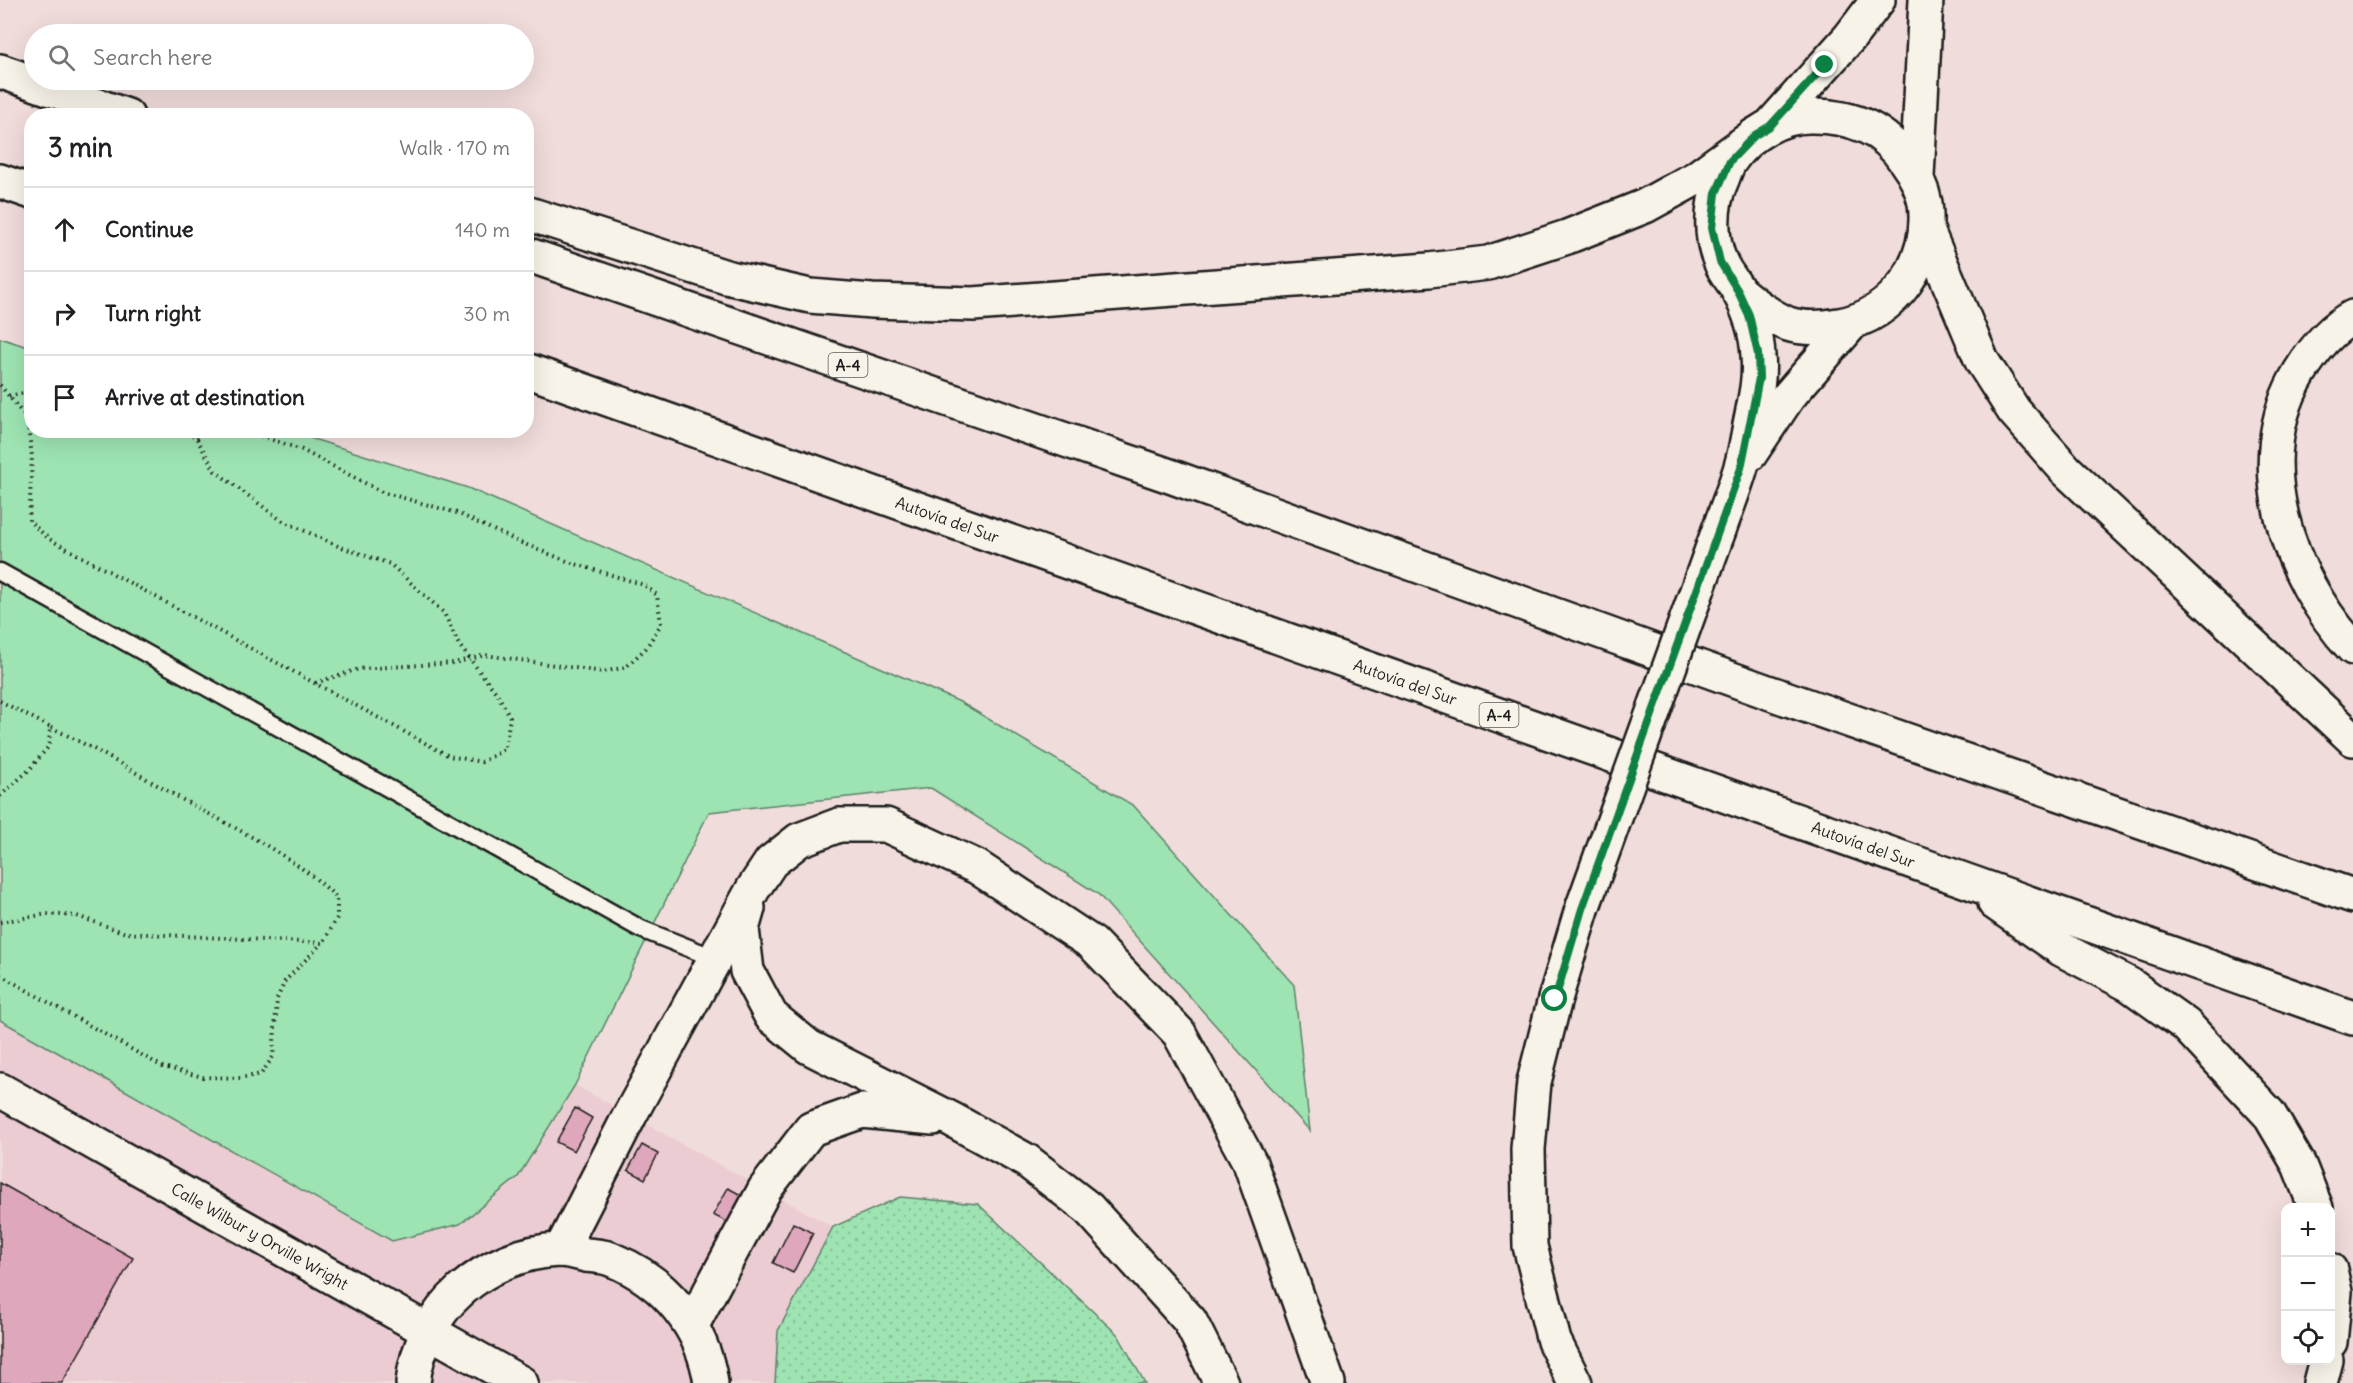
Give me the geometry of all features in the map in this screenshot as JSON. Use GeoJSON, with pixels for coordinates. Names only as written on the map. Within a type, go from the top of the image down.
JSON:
{"type":"FeatureCollection","features":[{"type":"Feature","properties":{"kind":"main road"},"geometry":{"type":"LineString","coordinates":[[1575,1383],[1554,1341],[1530,1246],[1528,1149],[1534,1083],[1555,999],[1582,909],[1741,468],[1759,378],[1758,354],[1749,315],[1738,291],[1720,262],[1712,228],[1716,193],[1730,161],[1850,37],[1878,0]]}},
{"type":"Feature","properties":{"kind":"main road"},"geometry":{"type":"LineString","coordinates":[[1917,177],[1926,0]]}},
{"type":"Feature","properties":{"kind":"main road"},"geometry":{"type":"LineString","coordinates":[[0,71],[24,79]]}},
{"type":"Feature","properties":{"kind":"main road"},"geometry":{"type":"LineString","coordinates":[[54,90],[105,108]]}},
{"type":"Feature","properties":{"kind":"main road"},"geometry":{"type":"LineString","coordinates":[[534,216],[726,277],[810,296],[872,301],[973,304],[1418,271],[1488,263],[1568,237],[1646,206],[1696,178],[1762,130],[1803,116],[1838,116],[1859,123],[1870,127],[1897,148],[1917,177],[1925,202],[1926,228],[1919,259],[1904,287],[1881,309],[1852,323],[1821,328],[1790,324],[1762,311],[1738,291]]}},
{"type":"Feature","properties":{"kind":"main road"},"geometry":{"type":"LineString","coordinates":[[0,181],[24,189]]}},
{"type":"Feature","properties":{"kind":"main road"},"geometry":{"type":"LineString","coordinates":[[1926,228],[1982,361],[2014,411],[2066,470],[2353,739]]}},
{"type":"Feature","properties":{"kind":"main road","name":"A-4"},"geometry":{"type":"LineString","coordinates":[[534,257],[1170,476],[1765,691],[2353,896]]}},
{"type":"Feature","properties":{"kind":"main road"},"geometry":{"type":"LineString","coordinates":[[2353,317],[2313,350],[2287,393],[2275,441],[2280,510],[2293,554],[2311,591],[2353,648]]}},
{"type":"Feature","properties":{"kind":"main road"},"geometry":{"type":"LineString","coordinates":[[1741,468],[1788,396],[1852,323]]}},
{"type":"Feature","properties":{"kind":"main road","name":"Autovía del Sur"},"geometry":{"type":"LineString","coordinates":[[534,373],[2353,1018]]}},
{"type":"Feature","properties":{"kind":"main road"},"geometry":{"type":"LineString","coordinates":[[561,1250],[630,1115],[753,889],[771,862],[799,840],[839,825],[886,825],[977,867],[1092,943],[1179,1033],[1250,1163],[1328,1383]]}},
{"type":"Feature","properties":{"kind":"main road"},"geometry":{"type":"LineString","coordinates":[[1961,879],[2061,949],[2130,985],[2186,1024],[2269,1114],[2298,1165],[2314,1203]]}},
{"type":"Feature","properties":{"kind":"main road"},"geometry":{"type":"LineString","coordinates":[[753,889],[742,929],[747,971],[771,1016],[809,1047],[951,1119],[1027,1161],[1088,1208],[1190,1321],[1221,1383]]}},
{"type":"Feature","properties":{"kind":"main road","name":"Calle Wilbur y Orville Wright"},"geometry":{"type":"LineString","coordinates":[[0,1090],[521,1383]]}},
{"type":"Feature","properties":{"kind":"main road"},"geometry":{"type":"LineString","coordinates":[[692,1325],[765,1189],[811,1129],[862,1111],[951,1119]]}},
{"type":"Feature","properties":{"kind":"main road"},"geometry":{"type":"LineString","coordinates":[[413,1383],[414,1367],[428,1331],[452,1298],[483,1272],[520,1256],[561,1250],[612,1259],[658,1285],[692,1325],[708,1362],[711,1383]]}},
{"type":"Feature","properties":{"kind":"main road"},"geometry":{"type":"LineString","coordinates":[[2335,1286],[2353,1326]]}},
{"type":"Feature","properties":{"kind":"main road"},"geometry":{"type":"LineString","coordinates":[[2320,1383],[2325,1365]]}},
{"type":"Feature","properties":{"kind":"lane"},"geometry":{"type":"LineString","coordinates":[[0,572],[641,929],[747,971]]}},
{"type":"Feature","properties":{"kind":"path"},"geometry":{"type":"LineString","coordinates":[[0,385],[24,414]]}},
{"type":"Feature","properties":{"kind":"path"},"geometry":{"type":"LineString","coordinates":[[9,396],[24,393]]}},
{"type":"Feature","properties":{"kind":"path"},"geometry":{"type":"LineString","coordinates":[[30,438],[32,456],[29,521],[48,539],[449,756],[482,762],[505,749],[510,717],[498,695],[459,645],[444,613],[390,564],[338,546],[281,520],[215,471],[197,439]]}},
{"type":"Feature","properties":{"kind":"path"},"geometry":{"type":"LineString","coordinates":[[267,438],[302,450],[382,492],[457,513],[519,542],[572,563],[644,585],[657,595],[661,624],[646,648],[626,667],[603,672],[485,655],[454,663],[359,669],[314,683]]}},
{"type":"Feature","properties":{"kind":"path"},"geometry":{"type":"LineString","coordinates":[[0,701],[84,743],[256,840],[322,883],[337,898],[338,918],[322,943],[285,981],[277,999],[273,1057],[261,1074],[241,1078],[203,1077],[163,1067],[0,975]]}},
{"type":"Feature","properties":{"kind":"path"},"geometry":{"type":"LineString","coordinates":[[0,796],[29,770],[49,746],[50,727]]}},
{"type":"Feature","properties":{"kind":"path"},"geometry":{"type":"LineString","coordinates":[[0,922],[47,914],[77,916],[126,933],[322,943]]}},
{"type":"Feature","properties":{"kind":"shaded area"},"geometry":{"type":"Polygon","coordinates":[[[0,1020],[392,1241],[518,1177],[575,1085],[833,1227],[778,1331],[775,1383],[0,1383],[0,1020]]]}},
{"type":"Feature","properties":{"kind":"green space"},"geometry":{"type":"Polygon","coordinates":[[[0,338],[24,346],[24,438],[310,438],[468,488],[960,702],[1134,806],[1294,985],[1310,1131],[1098,894],[931,788],[709,812],[575,1085],[518,1177],[460,1224],[392,1241],[0,1020],[0,338]]]}},
{"type":"Feature","properties":{"kind":"green space"},"geometry":{"type":"Polygon","coordinates":[[[900,1197],[978,1204],[1118,1335],[1145,1383],[775,1383],[778,1331],[833,1227],[900,1197]]]}},
{"type":"Feature","properties":{"kind":"building"},"geometry":{"type":"Polygon","coordinates":[[[575,1108],[592,1118],[574,1151],[556,1142],[575,1108]]]}},
{"type":"Feature","properties":{"kind":"building"},"geometry":{"type":"Polygon","coordinates":[[[642,1145],[658,1154],[645,1179],[628,1170],[642,1145]]]}},
{"type":"Feature","properties":{"kind":"building"},"geometry":{"type":"Polygon","coordinates":[[[0,1183],[133,1258],[62,1383],[0,1383],[0,1183]]]}},
{"type":"Feature","properties":{"kind":"building"},"geometry":{"type":"Polygon","coordinates":[[[728,1188],[745,1197],[731,1224],[713,1215],[728,1188]]]}},
{"type":"Feature","properties":{"kind":"building"},"geometry":{"type":"Polygon","coordinates":[[[793,1223],[813,1233],[793,1273],[773,1263],[793,1223]]]}},
{"type":"Feature","properties":{"kind":"route"},"geometry":{"type":"LineString","coordinates":[[1555,999],[1582,909],[1741,468],[1759,378],[1758,354],[1749,315],[1738,291],[1720,262],[1712,228],[1716,193],[1730,161],[1755,135],[1770,126],[1825,65]]}}]}
